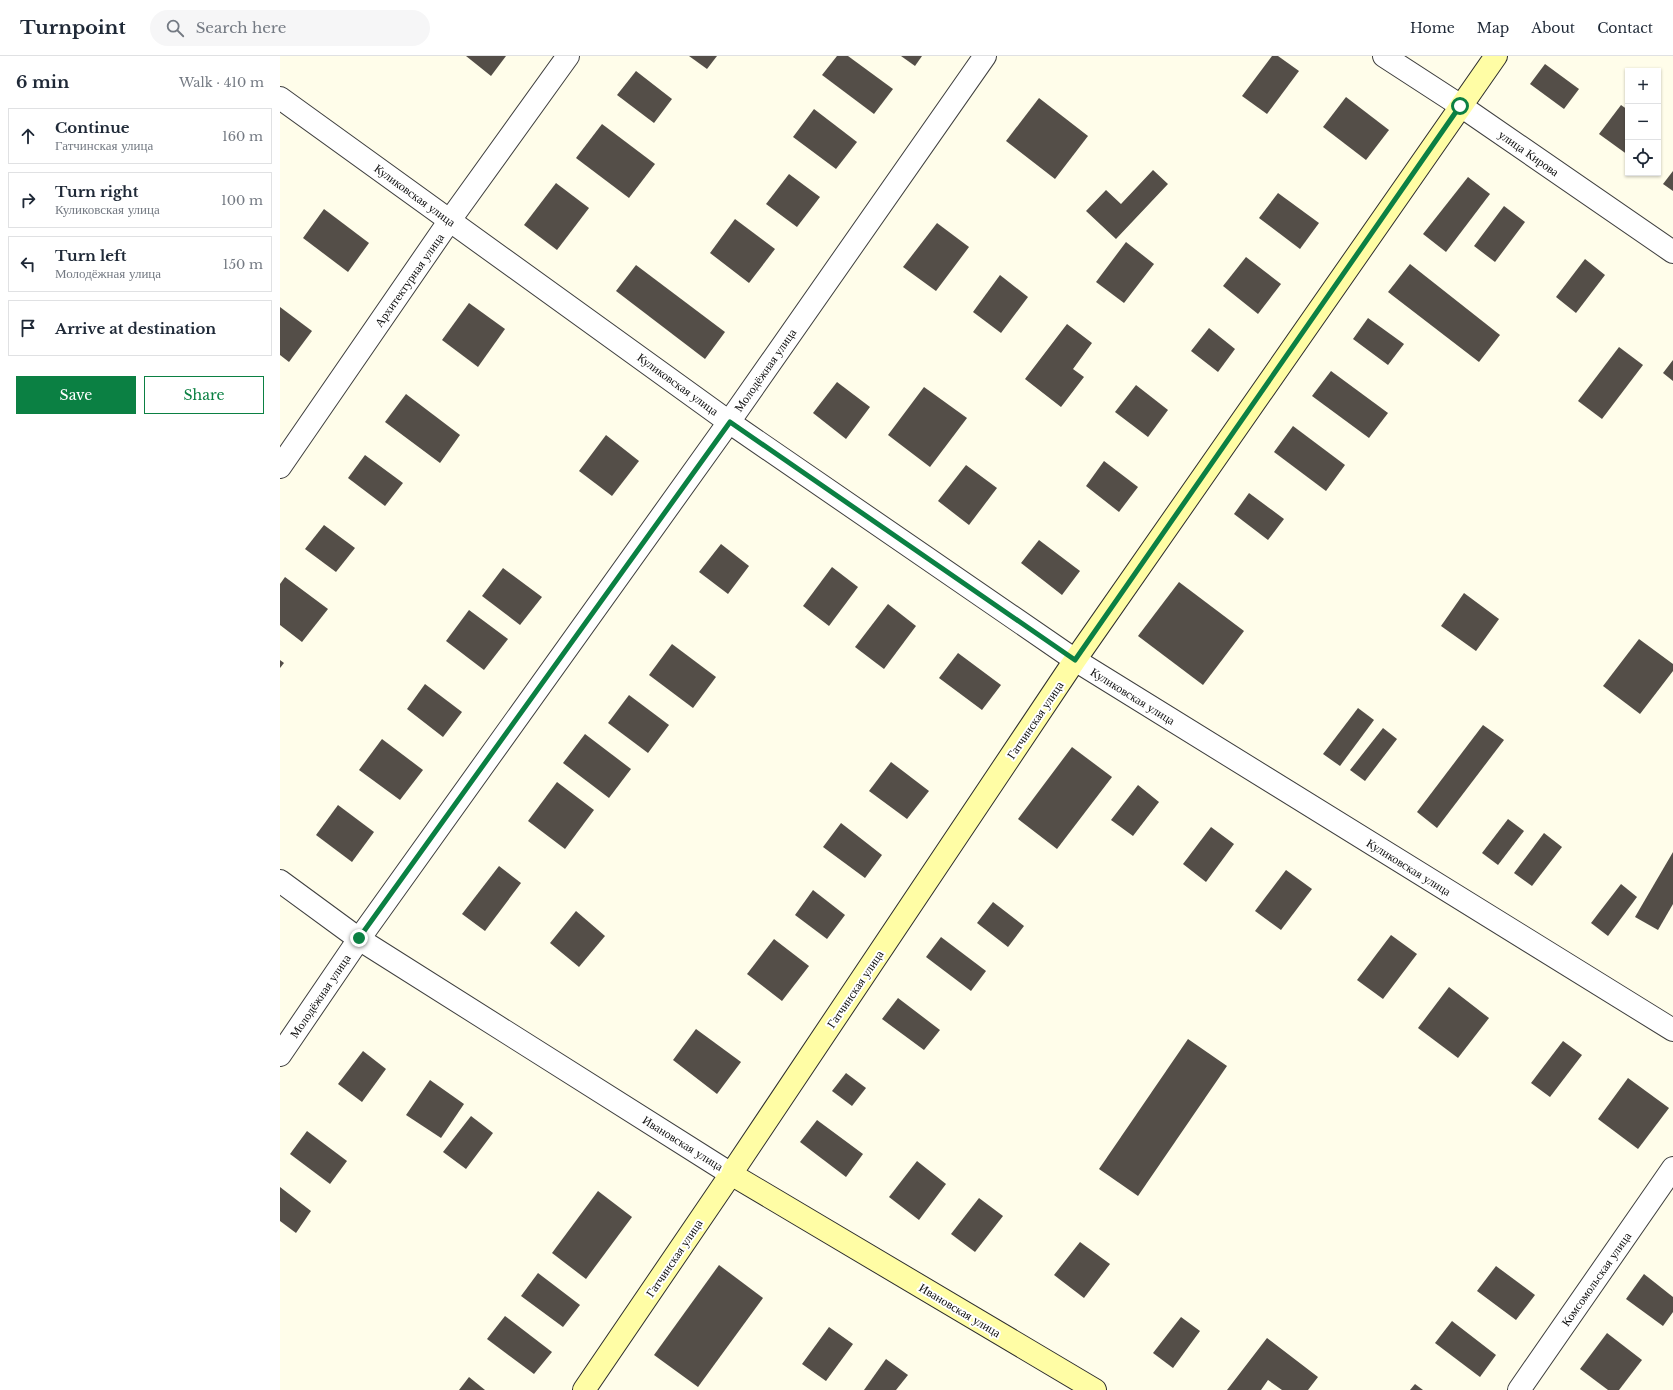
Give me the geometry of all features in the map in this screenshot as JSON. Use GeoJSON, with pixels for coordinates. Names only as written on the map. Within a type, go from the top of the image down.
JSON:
{"type":"FeatureCollection","features":[{"type":"Feature","properties":{"kind":"street","name":"Архитектурная улица"},"geometry":{"type":"LineString","coordinates":[[280,467],[450,220],[568,56]]}},
{"type":"Feature","properties":{"kind":"street","name":"Молодёжная улица"},"geometry":{"type":"LineString","coordinates":[[280,1055],[359,938],[730,422],[985,56]]}},
{"type":"Feature","properties":{"kind":"street","name":"улица Кирова"},"geometry":{"type":"LineString","coordinates":[[1384,56],[1460,106],[1673,252]]}},
{"type":"Feature","properties":{"kind":"street","name":"Гатчинская улица"},"geometry":{"type":"LineString","coordinates":[[584,1390],[731,1174],[1075,660],[1496,56]]}},
{"type":"Feature","properties":{"kind":"street","name":"Куликовская улица"},"geometry":{"type":"LineString","coordinates":[[280,98],[730,422],[1075,660],[1673,1030]]}},
{"type":"Feature","properties":{"kind":"street","name":"Ивановская улица"},"geometry":{"type":"LineString","coordinates":[[280,881],[359,938],[731,1174],[1095,1390]]}},
{"type":"Feature","properties":{"kind":"street","name":"Комсомольская улица"},"geometry":{"type":"LineString","coordinates":[[1519,1390],[1673,1168]]}},
{"type":"Feature","properties":{"kind":"building"},"geometry":{"type":"Polygon","coordinates":[[[466,56],[506,56],[491,76],[466,56]]]}},
{"type":"Feature","properties":{"kind":"building"},"geometry":{"type":"Polygon","coordinates":[[[689,56],[717,56],[707,69],[689,56]]]}},
{"type":"Feature","properties":{"kind":"building"},"geometry":{"type":"Polygon","coordinates":[[[837,56],[848,56],[893,89],[874,114],[822,75],[837,56]]]}},
{"type":"Feature","properties":{"kind":"building"},"geometry":{"type":"Polygon","coordinates":[[[901,56],[922,56],[915,66],[901,56]]]}},
{"type":"Feature","properties":{"kind":"building"},"geometry":{"type":"Polygon","coordinates":[[[1272,56],[1278,56],[1299,71],[1267,114],[1242,96],[1272,56]]]}},
{"type":"Feature","properties":{"kind":"building"},"geometry":{"type":"Polygon","coordinates":[[[1545,64],[1579,89],[1564,109],[1530,84],[1545,64]]]}},
{"type":"Feature","properties":{"kind":"building"},"geometry":{"type":"Polygon","coordinates":[[[636,71],[672,99],[654,123],[617,95],[636,71]]]}},
{"type":"Feature","properties":{"kind":"building"},"geometry":{"type":"Polygon","coordinates":[[[1346,97],[1389,130],[1366,160],[1323,127],[1346,97]]]}},
{"type":"Feature","properties":{"kind":"building"},"geometry":{"type":"Polygon","coordinates":[[[1039,98],[1088,136],[1055,179],[1006,141],[1039,98]]]}},
{"type":"Feature","properties":{"kind":"building"},"geometry":{"type":"Polygon","coordinates":[[[1621,105],[1625,108],[1625,153],[1599,134],[1621,105]]]}},
{"type":"Feature","properties":{"kind":"building"},"geometry":{"type":"Polygon","coordinates":[[[814,109],[857,142],[836,169],[793,137],[814,109]]]}},
{"type":"Feature","properties":{"kind":"building"},"geometry":{"type":"Polygon","coordinates":[[[602,124],[655,164],[629,198],[576,158],[602,124]]]}},
{"type":"Feature","properties":{"kind":"building"},"geometry":{"type":"Polygon","coordinates":[[[1153,170],[1168,184],[1116,239],[1086,211],[1106,190],[1121,204],[1153,170]]]}},
{"type":"Feature","properties":{"kind":"building"},"geometry":{"type":"Polygon","coordinates":[[[1673,171],[1673,191],[1663,184],[1673,171]]]}},
{"type":"Feature","properties":{"kind":"building"},"geometry":{"type":"Polygon","coordinates":[[[789,174],[820,197],[797,227],[766,204],[789,174]]]}},
{"type":"Feature","properties":{"kind":"building"},"geometry":{"type":"Polygon","coordinates":[[[1468,177],[1490,194],[1446,252],[1423,234],[1468,177]]]}},
{"type":"Feature","properties":{"kind":"building"},"geometry":{"type":"Polygon","coordinates":[[[556,183],[589,208],[557,250],[524,225],[556,183]]]}},
{"type":"Feature","properties":{"kind":"building"},"geometry":{"type":"Polygon","coordinates":[[[1278,193],[1319,223],[1300,249],[1259,218],[1278,193]]]}},
{"type":"Feature","properties":{"kind":"building"},"geometry":{"type":"Polygon","coordinates":[[[1504,206],[1525,222],[1495,262],[1474,246],[1504,206]]]}},
{"type":"Feature","properties":{"kind":"building"},"geometry":{"type":"Polygon","coordinates":[[[324,209],[369,243],[348,272],[303,238],[324,209]]]}},
{"type":"Feature","properties":{"kind":"building"},"geometry":{"type":"Polygon","coordinates":[[[735,219],[775,249],[749,283],[710,253],[735,219]]]}},
{"type":"Feature","properties":{"kind":"building"},"geometry":{"type":"Polygon","coordinates":[[[937,223],[969,247],[936,291],[903,267],[937,223]]]}},
{"type":"Feature","properties":{"kind":"building"},"geometry":{"type":"Polygon","coordinates":[[[1126,242],[1154,264],[1124,303],[1096,282],[1126,242]]]}},
{"type":"Feature","properties":{"kind":"building"},"geometry":{"type":"Polygon","coordinates":[[[1246,257],[1281,284],[1258,314],[1223,286],[1246,257]]]}},
{"type":"Feature","properties":{"kind":"building"},"geometry":{"type":"Polygon","coordinates":[[[1585,259],[1605,275],[1576,313],[1556,297],[1585,259]]]}},
{"type":"Feature","properties":{"kind":"building"},"geometry":{"type":"Polygon","coordinates":[[[1410,264],[1500,335],[1479,362],[1388,292],[1410,264]]]}},
{"type":"Feature","properties":{"kind":"building"},"geometry":{"type":"Polygon","coordinates":[[[636,265],[725,332],[705,359],[616,291],[636,265]]]}},
{"type":"Feature","properties":{"kind":"building"},"geometry":{"type":"Polygon","coordinates":[[[1000,275],[1028,297],[1001,333],[973,312],[1000,275]]]}},
{"type":"Feature","properties":{"kind":"building"},"geometry":{"type":"Polygon","coordinates":[[[469,303],[505,329],[478,367],[442,340],[469,303]]]}},
{"type":"Feature","properties":{"kind":"building"},"geometry":{"type":"Polygon","coordinates":[[[280,307],[312,331],[289,362],[280,355],[280,307]]]}},
{"type":"Feature","properties":{"kind":"building"},"geometry":{"type":"Polygon","coordinates":[[[1368,318],[1404,344],[1388,365],[1353,339],[1368,318]]]}},
{"type":"Feature","properties":{"kind":"building"},"geometry":{"type":"Polygon","coordinates":[[[1067,324],[1092,343],[1073,369],[1084,377],[1061,407],[1025,379],[1067,324]]]}},
{"type":"Feature","properties":{"kind":"building"},"geometry":{"type":"Polygon","coordinates":[[[1209,328],[1235,349],[1218,372],[1191,351],[1209,328]]]}},
{"type":"Feature","properties":{"kind":"building"},"geometry":{"type":"Polygon","coordinates":[[[1619,347],[1643,365],[1602,419],[1578,401],[1619,347]]]}},
{"type":"Feature","properties":{"kind":"building"},"geometry":{"type":"Polygon","coordinates":[[[1673,360],[1673,381],[1663,373],[1673,360]]]}},
{"type":"Feature","properties":{"kind":"building"},"geometry":{"type":"Polygon","coordinates":[[[1331,371],[1388,413],[1369,438],[1312,396],[1331,371]]]}},
{"type":"Feature","properties":{"kind":"building"},"geometry":{"type":"Polygon","coordinates":[[[837,382],[870,407],[846,439],[813,413],[837,382]]]}},
{"type":"Feature","properties":{"kind":"building"},"geometry":{"type":"Polygon","coordinates":[[[1136,385],[1168,410],[1148,437],[1115,412],[1136,385]]]}},
{"type":"Feature","properties":{"kind":"building"},"geometry":{"type":"Polygon","coordinates":[[[924,387],[967,418],[930,467],[888,435],[924,387]]]}},
{"type":"Feature","properties":{"kind":"building"},"geometry":{"type":"Polygon","coordinates":[[[406,394],[460,435],[440,463],[385,422],[406,394]]]}},
{"type":"Feature","properties":{"kind":"building"},"geometry":{"type":"Polygon","coordinates":[[[1293,426],[1345,465],[1326,491],[1274,452],[1293,426]]]}},
{"type":"Feature","properties":{"kind":"building"},"geometry":{"type":"Polygon","coordinates":[[[606,435],[639,461],[612,496],[579,471],[606,435]]]}},
{"type":"Feature","properties":{"kind":"building"},"geometry":{"type":"Polygon","coordinates":[[[365,455],[403,483],[385,506],[348,478],[365,455]]]}},
{"type":"Feature","properties":{"kind":"building"},"geometry":{"type":"Polygon","coordinates":[[[1104,461],[1138,487],[1119,512],[1086,486],[1104,461]]]}},
{"type":"Feature","properties":{"kind":"building"},"geometry":{"type":"Polygon","coordinates":[[[966,465],[997,488],[969,525],[938,501],[966,465]]]}},
{"type":"Feature","properties":{"kind":"building"},"geometry":{"type":"Polygon","coordinates":[[[1249,493],[1284,519],[1268,540],[1234,514],[1249,493]]]}},
{"type":"Feature","properties":{"kind":"building"},"geometry":{"type":"Polygon","coordinates":[[[324,525],[355,548],[336,572],[305,549],[324,525]]]}},
{"type":"Feature","properties":{"kind":"building"},"geometry":{"type":"Polygon","coordinates":[[[1039,540],[1080,571],[1062,595],[1021,563],[1039,540]]]}},
{"type":"Feature","properties":{"kind":"building"},"geometry":{"type":"Polygon","coordinates":[[[721,544],[749,566],[728,594],[699,572],[721,544]]]}},
{"type":"Feature","properties":{"kind":"building"},"geometry":{"type":"Polygon","coordinates":[[[832,567],[858,587],[829,626],[803,606],[832,567]]]}},
{"type":"Feature","properties":{"kind":"building"},"geometry":{"type":"Polygon","coordinates":[[[503,568],[542,597],[520,625],[482,596],[503,568]]]}},
{"type":"Feature","properties":{"kind":"building"},"geometry":{"type":"Polygon","coordinates":[[[285,577],[328,609],[302,642],[280,625],[280,584],[285,577]]]}},
{"type":"Feature","properties":{"kind":"building"},"geometry":{"type":"Polygon","coordinates":[[[1179,582],[1244,631],[1203,685],[1138,636],[1179,582]]]}},
{"type":"Feature","properties":{"kind":"building"},"geometry":{"type":"Polygon","coordinates":[[[1464,593],[1499,619],[1476,651],[1441,626],[1464,593]]]}},
{"type":"Feature","properties":{"kind":"building"},"geometry":{"type":"Polygon","coordinates":[[[888,604],[916,626],[884,669],[855,647],[888,604]]]}},
{"type":"Feature","properties":{"kind":"building"},"geometry":{"type":"Polygon","coordinates":[[[469,610],[508,639],[484,670],[446,641],[469,610]]]}},
{"type":"Feature","properties":{"kind":"building"},"geometry":{"type":"Polygon","coordinates":[[[1639,639],[1673,664],[1673,671],[1640,714],[1603,686],[1639,639]]]}},
{"type":"Feature","properties":{"kind":"building"},"geometry":{"type":"Polygon","coordinates":[[[672,644],[716,677],[693,708],[649,675],[672,644]]]}},
{"type":"Feature","properties":{"kind":"building"},"geometry":{"type":"Polygon","coordinates":[[[958,653],[1001,685],[982,710],[939,678],[958,653]]]}},
{"type":"Feature","properties":{"kind":"building"},"geometry":{"type":"Polygon","coordinates":[[[280,660],[284,663],[280,668],[280,660]]]}},
{"type":"Feature","properties":{"kind":"building"},"geometry":{"type":"Polygon","coordinates":[[[425,684],[462,712],[443,737],[407,709],[425,684]]]}},
{"type":"Feature","properties":{"kind":"building"},"geometry":{"type":"Polygon","coordinates":[[[629,695],[669,725],[648,753],[608,723],[629,695]]]}},
{"type":"Feature","properties":{"kind":"building"},"geometry":{"type":"Polygon","coordinates":[[[1358,708],[1374,720],[1340,766],[1323,754],[1358,708]]]}},
{"type":"Feature","properties":{"kind":"building"},"geometry":{"type":"Polygon","coordinates":[[[1483,725],[1504,740],[1437,828],[1417,812],[1483,725]]]}},
{"type":"Feature","properties":{"kind":"building"},"geometry":{"type":"Polygon","coordinates":[[[1383,728],[1397,739],[1365,781],[1350,770],[1383,728]]]}},
{"type":"Feature","properties":{"kind":"building"},"geometry":{"type":"Polygon","coordinates":[[[585,734],[631,769],[609,798],[563,763],[585,734]]]}},
{"type":"Feature","properties":{"kind":"building"},"geometry":{"type":"Polygon","coordinates":[[[382,739],[423,770],[400,800],[359,770],[382,739]]]}},
{"type":"Feature","properties":{"kind":"building"},"geometry":{"type":"Polygon","coordinates":[[[1072,747],[1112,777],[1057,849],[1018,819],[1072,747]]]}},
{"type":"Feature","properties":{"kind":"building"},"geometry":{"type":"Polygon","coordinates":[[[891,762],[929,791],[907,819],[869,791],[891,762]]]}},
{"type":"Feature","properties":{"kind":"building"},"geometry":{"type":"Polygon","coordinates":[[[557,782],[594,810],[565,849],[528,821],[557,782]]]}},
{"type":"Feature","properties":{"kind":"building"},"geometry":{"type":"Polygon","coordinates":[[[1138,785],[1159,802],[1133,836],[1111,820],[1138,785]]]}},
{"type":"Feature","properties":{"kind":"building"},"geometry":{"type":"Polygon","coordinates":[[[338,805],[374,832],[352,862],[316,835],[338,805]]]}},
{"type":"Feature","properties":{"kind":"building"},"geometry":{"type":"Polygon","coordinates":[[[1508,819],[1524,831],[1498,865],[1482,853],[1508,819]]]}},
{"type":"Feature","properties":{"kind":"building"},"geometry":{"type":"Polygon","coordinates":[[[841,823],[882,855],[865,878],[823,847],[841,823]]]}},
{"type":"Feature","properties":{"kind":"building"},"geometry":{"type":"Polygon","coordinates":[[[1211,827],[1234,844],[1206,882],[1183,864],[1211,827]]]}},
{"type":"Feature","properties":{"kind":"building"},"geometry":{"type":"Polygon","coordinates":[[[1544,833],[1562,847],[1532,886],[1514,873],[1544,833]]]}},
{"type":"Feature","properties":{"kind":"building"},"geometry":{"type":"Polygon","coordinates":[[[1673,852],[1673,904],[1658,930],[1635,917],[1673,852]]]}},
{"type":"Feature","properties":{"kind":"building"},"geometry":{"type":"Polygon","coordinates":[[[499,866],[521,883],[485,931],[462,914],[499,866]]]}},
{"type":"Feature","properties":{"kind":"building"},"geometry":{"type":"Polygon","coordinates":[[[1286,870],[1312,889],[1281,930],[1255,911],[1286,870]]]}},
{"type":"Feature","properties":{"kind":"building"},"geometry":{"type":"Polygon","coordinates":[[[1621,884],[1637,897],[1608,936],[1591,923],[1621,884]]]}},
{"type":"Feature","properties":{"kind":"building"},"geometry":{"type":"Polygon","coordinates":[[[813,890],[845,915],[827,939],[795,915],[813,890]]]}},
{"type":"Feature","properties":{"kind":"building"},"geometry":{"type":"Polygon","coordinates":[[[993,902],[1024,926],[1008,947],[977,923],[993,902]]]}},
{"type":"Feature","properties":{"kind":"building"},"geometry":{"type":"Polygon","coordinates":[[[576,911],[605,936],[579,967],[550,943],[576,911]]]}},
{"type":"Feature","properties":{"kind":"building"},"geometry":{"type":"Polygon","coordinates":[[[1391,935],[1417,954],[1383,999],[1357,980],[1391,935]]]}},
{"type":"Feature","properties":{"kind":"building"},"geometry":{"type":"Polygon","coordinates":[[[941,937],[986,971],[971,991],[926,957],[941,937]]]}},
{"type":"Feature","properties":{"kind":"building"},"geometry":{"type":"Polygon","coordinates":[[[774,939],[809,966],[782,1001],[747,974],[774,939]]]}},
{"type":"Feature","properties":{"kind":"building"},"geometry":{"type":"Polygon","coordinates":[[[1449,987],[1489,1018],[1458,1058],[1418,1028],[1449,987]]]}},
{"type":"Feature","properties":{"kind":"building"},"geometry":{"type":"Polygon","coordinates":[[[898,998],[940,1030],[924,1050],[882,1019],[898,998]]]}},
{"type":"Feature","properties":{"kind":"building"},"geometry":{"type":"Polygon","coordinates":[[[696,1029],[741,1062],[717,1094],[673,1060],[696,1029]]]}},
{"type":"Feature","properties":{"kind":"building"},"geometry":{"type":"Polygon","coordinates":[[[1188,1039],[1227,1066],[1138,1196],[1099,1169],[1188,1039]]]}},
{"type":"Feature","properties":{"kind":"building"},"geometry":{"type":"Polygon","coordinates":[[[1563,1041],[1582,1055],[1550,1097],[1531,1083],[1563,1041]]]}},
{"type":"Feature","properties":{"kind":"building"},"geometry":{"type":"Polygon","coordinates":[[[363,1051],[386,1069],[362,1102],[338,1084],[363,1051]]]}},
{"type":"Feature","properties":{"kind":"building"},"geometry":{"type":"Polygon","coordinates":[[[846,1073],[866,1088],[852,1106],[832,1091],[846,1073]]]}},
{"type":"Feature","properties":{"kind":"building"},"geometry":{"type":"Polygon","coordinates":[[[1628,1078],[1669,1108],[1638,1149],[1598,1119],[1628,1078]]]}},
{"type":"Feature","properties":{"kind":"building"},"geometry":{"type":"Polygon","coordinates":[[[430,1080],[464,1104],[441,1138],[406,1115],[430,1080]]]}},
{"type":"Feature","properties":{"kind":"building"},"geometry":{"type":"Polygon","coordinates":[[[471,1116],[493,1133],[466,1169],[443,1152],[471,1116]]]}},
{"type":"Feature","properties":{"kind":"building"},"geometry":{"type":"Polygon","coordinates":[[[817,1120],[863,1154],[846,1177],[800,1142],[817,1120]]]}},
{"type":"Feature","properties":{"kind":"building"},"geometry":{"type":"Polygon","coordinates":[[[307,1131],[347,1161],[330,1184],[290,1154],[307,1131]]]}},
{"type":"Feature","properties":{"kind":"building"},"geometry":{"type":"Polygon","coordinates":[[[917,1161],[946,1184],[919,1220],[889,1197],[917,1161]]]}},
{"type":"Feature","properties":{"kind":"building"},"geometry":{"type":"Polygon","coordinates":[[[280,1187],[311,1211],[296,1233],[280,1221],[280,1187]]]}},
{"type":"Feature","properties":{"kind":"building"},"geometry":{"type":"Polygon","coordinates":[[[598,1191],[632,1217],[586,1279],[552,1253],[598,1191]]]}},
{"type":"Feature","properties":{"kind":"building"},"geometry":{"type":"Polygon","coordinates":[[[979,1198],[1003,1216],[975,1252],[951,1234],[979,1198]]]}},
{"type":"Feature","properties":{"kind":"building"},"geometry":{"type":"Polygon","coordinates":[[[1080,1242],[1110,1264],[1084,1298],[1054,1275],[1080,1242]]]}},
{"type":"Feature","properties":{"kind":"building"},"geometry":{"type":"Polygon","coordinates":[[[719,1265],[763,1298],[698,1387],[654,1355],[719,1265]]]}},
{"type":"Feature","properties":{"kind":"building"},"geometry":{"type":"Polygon","coordinates":[[[1496,1266],[1535,1295],[1516,1320],[1477,1291],[1496,1266]]]}},
{"type":"Feature","properties":{"kind":"building"},"geometry":{"type":"Polygon","coordinates":[[[538,1273],[580,1305],[563,1327],[521,1296],[538,1273]]]}},
{"type":"Feature","properties":{"kind":"building"},"geometry":{"type":"Polygon","coordinates":[[[1644,1274],[1673,1297],[1673,1312],[1663,1326],[1626,1299],[1644,1274]]]}},
{"type":"Feature","properties":{"kind":"building"},"geometry":{"type":"Polygon","coordinates":[[[505,1316],[552,1352],[534,1374],[487,1339],[505,1316]]]}},
{"type":"Feature","properties":{"kind":"building"},"geometry":{"type":"Polygon","coordinates":[[[1181,1317],[1200,1331],[1173,1368],[1153,1353],[1181,1317]]]}},
{"type":"Feature","properties":{"kind":"building"},"geometry":{"type":"Polygon","coordinates":[[[1452,1321],[1496,1355],[1480,1377],[1435,1343],[1452,1321]]]}},
{"type":"Feature","properties":{"kind":"building"},"geometry":{"type":"Polygon","coordinates":[[[829,1327],[853,1344],[826,1381],[802,1364],[829,1327]]]}},
{"type":"Feature","properties":{"kind":"building"},"geometry":{"type":"Polygon","coordinates":[[[1607,1333],[1642,1360],[1619,1390],[1608,1390],[1580,1369],[1607,1333]]]}},
{"type":"Feature","properties":{"kind":"building"},"geometry":{"type":"Polygon","coordinates":[[[1267,1338],[1318,1377],[1308,1390],[1282,1390],[1268,1380],[1261,1390],[1227,1390],[1267,1338]]]}},
{"type":"Feature","properties":{"kind":"building"},"geometry":{"type":"Polygon","coordinates":[[[886,1359],[908,1375],[896,1390],[864,1390],[886,1359]]]}},
{"type":"Feature","properties":{"kind":"building"},"geometry":{"type":"Polygon","coordinates":[[[469,1377],[485,1390],[459,1390],[469,1377]]]}},
{"type":"Feature","properties":{"kind":"building"},"geometry":{"type":"Polygon","coordinates":[[[1415,1384],[1423,1390],[1410,1390],[1415,1384]]]}},
{"type":"Feature","properties":{"kind":"route"},"geometry":{"type":"LineString","coordinates":[[359,938],[730,422],[1075,660],[1460,106]]}}]}
